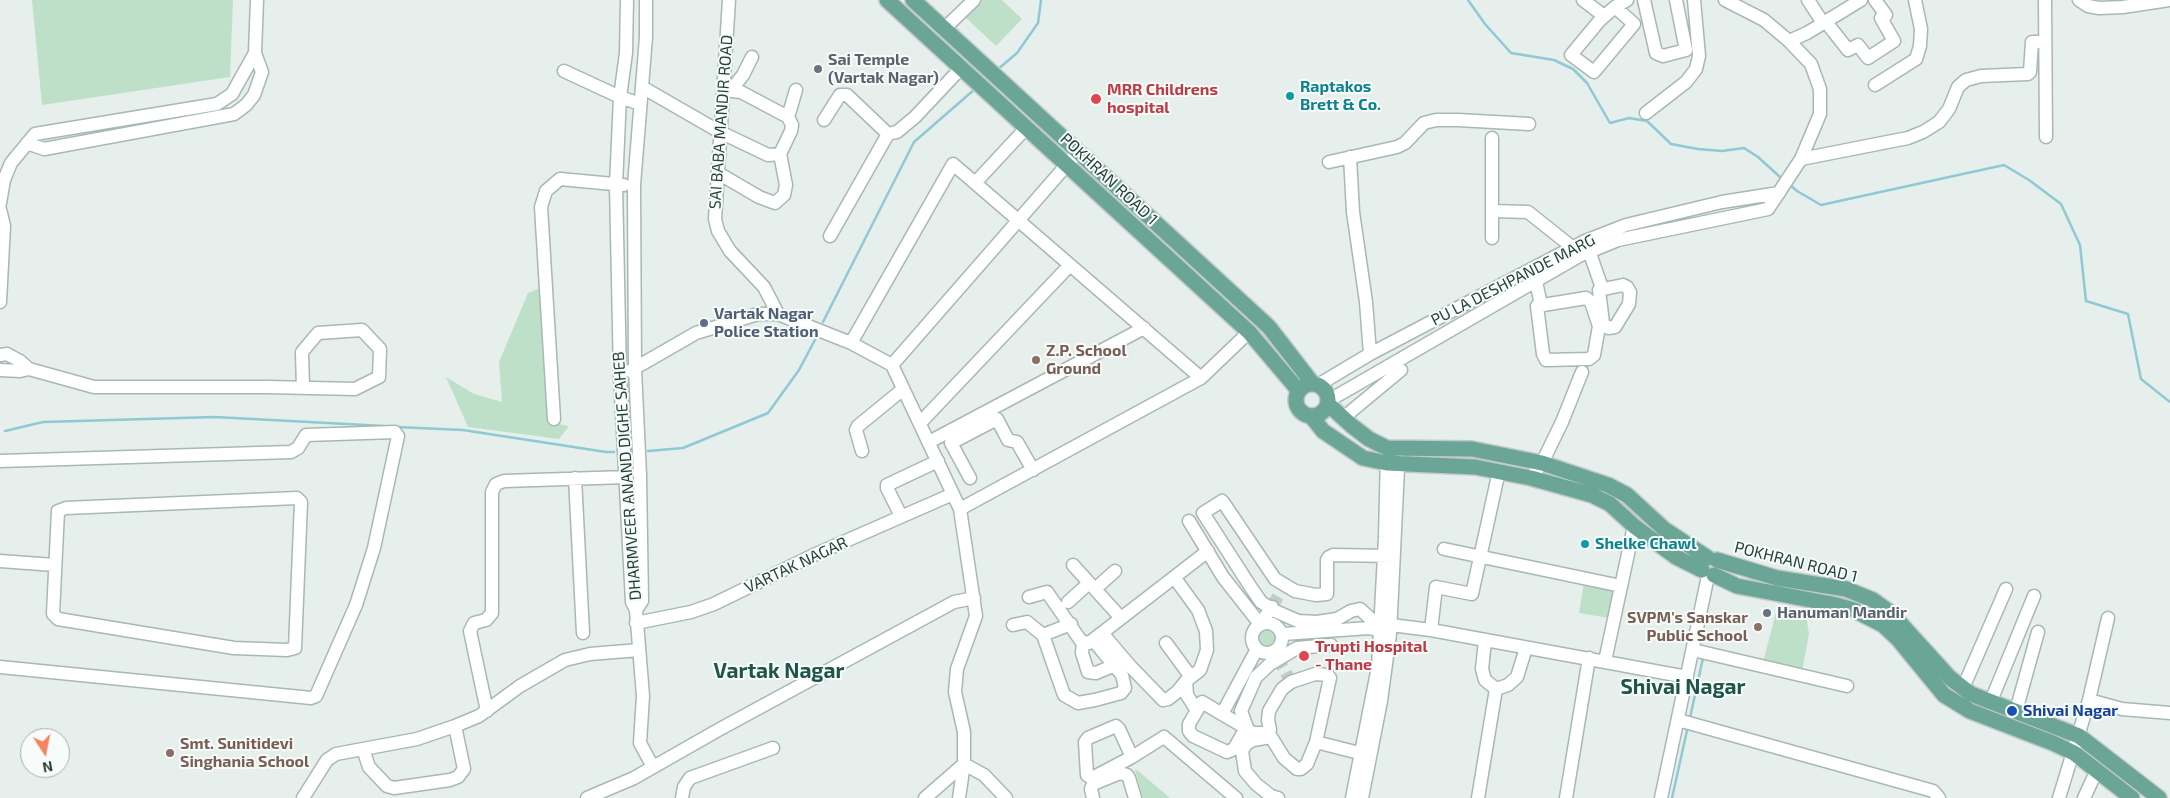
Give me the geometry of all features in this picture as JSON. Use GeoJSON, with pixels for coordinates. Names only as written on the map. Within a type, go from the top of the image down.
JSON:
{"type":"FeatureCollection","features":[{"type":"Feature","properties":{"kind":"main road","name":"POKHRAN ROAD 1"},"geometry":{"type":"LineString","coordinates":[[887,0],[1310,386]]}},
{"type":"Feature","properties":{"kind":"main road","name":"POKHRAN ROAD 1"},"geometry":{"type":"LineString","coordinates":[[914,0],[1270,328],[1310,386]]}},
{"type":"Feature","properties":{"kind":"main road"},"geometry":{"type":"LineString","coordinates":[[1310,386],[1326,391],[1328,402],[1320,414],[1311,416],[1304,414],[1296,400],[1310,386]]}},
{"type":"Feature","properties":{"kind":"main road","name":"POKHRAN ROAD 1"},"geometry":{"type":"LineString","coordinates":[[1328,402],[1343,418],[1393,456],[1475,467],[1531,478],[1592,495],[1610,504],[1634,526],[1676,557],[1854,610],[1888,630],[1944,695],[1970,711],[2074,753],[2128,797]]}},
{"type":"Feature","properties":{"kind":"main road","name":"POKHRAN ROAD 1"},"geometry":{"type":"LineString","coordinates":[[1311,416],[1324,431],[1363,458],[1472,449],[1542,463],[1608,485],[1627,494],[1664,529],[1710,568]]}},
{"type":"Feature","properties":{"kind":"main road","name":"POKHRAN ROAD 1"},"geometry":{"type":"LineString","coordinates":[[1776,586],[1846,589],[1873,600],[1892,613],[1950,678],[1963,688],[1972,694],[2079,736],[2160,798]]}},
{"type":"Feature","properties":{"kind":"street"},"geometry":{"type":"LineString","coordinates":[[27,143],[44,149],[234,114],[246,105],[254,95],[262,72],[255,53],[257,0]]}},
{"type":"Feature","properties":{"kind":"street","name":"DHARMVEER ANAND DIGHE SAHEB"},"geometry":{"type":"LineString","coordinates":[[627,0],[626,53],[620,97],[616,185],[620,375],[627,477],[632,602],[636,616]]}},
{"type":"Feature","properties":{"kind":"street","name":"DHARMVEER ANAND DIGHE SAHEB"},"geometry":{"type":"LineString","coordinates":[[636,616],[642,601],[640,475],[635,369],[634,185],[646,37],[646,0]]}},
{"type":"Feature","properties":{"kind":"street","name":"SAI BABA MANDIR ROAD"},"geometry":{"type":"LineString","coordinates":[[729,0],[728,90],[720,132],[715,219],[718,231],[730,251],[764,287],[778,314]]}},
{"type":"Feature","properties":{"kind":"street"},"geometry":{"type":"LineString","coordinates":[[945,28],[974,0]]}},
{"type":"Feature","properties":{"kind":"street"},"geometry":{"type":"LineString","coordinates":[[1583,0],[1604,16]]}},
{"type":"Feature","properties":{"kind":"street"},"geometry":{"type":"LineString","coordinates":[[1644,0],[1656,53],[1663,56],[1686,50],[1676,0]]}},
{"type":"Feature","properties":{"kind":"street"},"geometry":{"type":"LineString","coordinates":[[1646,113],[1686,82],[1696,68],[1699,56],[1694,0]]}},
{"type":"Feature","properties":{"kind":"street","name":"PU LA DESHPANDE MARG"},"geometry":{"type":"LineString","coordinates":[[1310,386],[1370,354],[1535,274],[1626,225],[1722,202],[1779,193],[1801,160],[1820,114],[1820,89],[1811,64],[1789,40],[1764,20],[1725,0]]}},
{"type":"Feature","properties":{"kind":"street"},"geometry":{"type":"LineString","coordinates":[[1808,0],[1848,50],[1858,45],[1868,58],[1894,41],[1881,18],[1886,15],[1875,0]]}},
{"type":"Feature","properties":{"kind":"street"},"geometry":{"type":"LineString","coordinates":[[1875,85],[1916,59],[1920,46],[1921,29],[1915,0]]}},
{"type":"Feature","properties":{"kind":"street"},"geometry":{"type":"LineString","coordinates":[[2044,0],[2046,138]]}},
{"type":"Feature","properties":{"kind":"street"},"geometry":{"type":"LineString","coordinates":[[2079,0],[2088,6],[2099,8],[2123,7],[2169,0]]}},
{"type":"Feature","properties":{"kind":"street"},"geometry":{"type":"LineString","coordinates":[[1624,2],[1634,24],[1594,72],[1571,55],[1604,16],[1624,2]]}},
{"type":"Feature","properties":{"kind":"street"},"geometry":{"type":"LineString","coordinates":[[1789,40],[1824,22],[1854,2]]}},
{"type":"Feature","properties":{"kind":"street"},"geometry":{"type":"LineString","coordinates":[[1801,160],[1908,138],[1922,132],[1939,122],[1949,109],[1958,87],[1966,80],[1981,76],[2028,74],[2030,72],[2032,42],[2045,42]]}},
{"type":"Feature","properties":{"kind":"street"},"geometry":{"type":"LineString","coordinates":[[0,203],[4,180],[11,164],[35,134],[217,104],[232,94],[255,53]]}},
{"type":"Feature","properties":{"kind":"street"},"geometry":{"type":"LineString","coordinates":[[728,90],[743,75],[752,57]]}},
{"type":"Feature","properties":{"kind":"street"},"geometry":{"type":"LineString","coordinates":[[830,236],[888,134],[897,132],[915,117],[962,67]]}},
{"type":"Feature","properties":{"kind":"street"},"geometry":{"type":"LineString","coordinates":[[564,71],[620,97],[640,104]]}},
{"type":"Feature","properties":{"kind":"street"},"geometry":{"type":"LineString","coordinates":[[642,87],[720,132],[768,155],[780,154]]}},
{"type":"Feature","properties":{"kind":"street"},"geometry":{"type":"LineString","coordinates":[[718,173],[759,197],[774,203],[784,195],[786,185],[780,154],[792,125],[788,118],[742,92],[728,90]]}},
{"type":"Feature","properties":{"kind":"street"},"geometry":{"type":"LineString","coordinates":[[788,118],[796,90]]}},
{"type":"Feature","properties":{"kind":"street"},"geometry":{"type":"LineString","coordinates":[[824,120],[840,95],[847,95],[888,134]]}},
{"type":"Feature","properties":{"kind":"street"},"geometry":{"type":"LineString","coordinates":[[1329,162],[1397,147],[1405,143],[1424,123],[1436,120],[1529,124]]}},
{"type":"Feature","properties":{"kind":"street"},"geometry":{"type":"LineString","coordinates":[[975,183],[1027,127]]}},
{"type":"Feature","properties":{"kind":"street"},"geometry":{"type":"LineString","coordinates":[[1492,138],[1492,238]]}},
{"type":"Feature","properties":{"kind":"street"},"geometry":{"type":"LineString","coordinates":[[892,366],[1078,152]]}},
{"type":"Feature","properties":{"kind":"street"},"geometry":{"type":"LineString","coordinates":[[1350,157],[1353,212],[1366,302],[1370,354]]}},
{"type":"Feature","properties":{"kind":"street"},"geometry":{"type":"LineString","coordinates":[[851,343],[953,164],[1201,378]]}},
{"type":"Feature","properties":{"kind":"street"},"geometry":{"type":"LineString","coordinates":[[554,419],[541,208],[546,191],[560,179],[634,185]]}},
{"type":"Feature","properties":{"kind":"street"},"geometry":{"type":"LineString","coordinates":[[0,209],[4,226],[0,302]]}},
{"type":"Feature","properties":{"kind":"street"},"geometry":{"type":"LineString","coordinates":[[1492,211],[1528,212],[1581,249],[1602,288]]}},
{"type":"Feature","properties":{"kind":"street"},"geometry":{"type":"LineString","coordinates":[[920,424],[1070,265]]}},
{"type":"Feature","properties":{"kind":"street"},"geometry":{"type":"LineString","coordinates":[[1535,274],[1540,304],[1537,306],[1537,310],[1543,354],[1546,360],[1589,359],[1592,357],[1599,332],[1591,302],[1586,298],[1540,304]]}},
{"type":"Feature","properties":{"kind":"street","name":"PU LA DESHPANDE MARG"},"geometry":{"type":"LineString","coordinates":[[1328,402],[1535,274]]}},
{"type":"Feature","properties":{"kind":"street"},"geometry":{"type":"LineString","coordinates":[[620,375],[635,369],[696,333],[758,314],[778,314],[851,343],[892,366],[960,509],[974,598],[976,616],[957,669],[955,692],[964,732],[964,764],[959,798]]}},
{"type":"Feature","properties":{"kind":"street"},"geometry":{"type":"LineString","coordinates":[[929,442],[948,438],[995,414],[1144,328]]}},
{"type":"Feature","properties":{"kind":"street"},"geometry":{"type":"LineString","coordinates":[[0,354],[6,354],[20,361],[29,369],[94,387],[354,390],[379,377],[380,349],[362,330],[318,333],[302,352],[303,388]]}},
{"type":"Feature","properties":{"kind":"street"},"geometry":{"type":"LineString","coordinates":[[960,509],[1201,378],[1249,332]]}},
{"type":"Feature","properties":{"kind":"street"},"geometry":{"type":"LineString","coordinates":[[0,370],[20,372],[29,369]]}},
{"type":"Feature","properties":{"kind":"street"},"geometry":{"type":"LineString","coordinates":[[1343,418],[1401,370]]}},
{"type":"Feature","properties":{"kind":"street"},"geometry":{"type":"LineString","coordinates":[[1531,478],[1542,463],[1562,422],[1582,372]]}},
{"type":"Feature","properties":{"kind":"street"},"geometry":{"type":"LineString","coordinates":[[862,451],[856,430],[858,426],[902,390]]}},
{"type":"Feature","properties":{"kind":"street"},"geometry":{"type":"LineString","coordinates":[[995,414],[1008,440],[1016,442],[1033,470]]}},
{"type":"Feature","properties":{"kind":"street"},"geometry":{"type":"LineString","coordinates":[[0,461],[291,452],[298,448],[306,435],[395,432],[398,436],[374,548],[356,605],[316,696],[311,698],[0,667]]}},
{"type":"Feature","properties":{"kind":"street"},"geometry":{"type":"LineString","coordinates":[[948,438],[970,478]]}},
{"type":"Feature","properties":{"kind":"street"},"geometry":{"type":"LineString","coordinates":[[1362,798],[1365,755],[1378,667],[1377,629],[1389,556],[1393,456]]}},
{"type":"Feature","properties":{"kind":"street"},"geometry":{"type":"LineString","coordinates":[[902,516],[887,485],[938,461]]}},
{"type":"Feature","properties":{"kind":"street"},"geometry":{"type":"LineString","coordinates":[[1431,630],[1436,587],[1472,594],[1499,472]]}},
{"type":"Feature","properties":{"kind":"street"},"geometry":{"type":"LineString","coordinates":[[487,711],[470,631],[474,623],[486,620],[492,613],[492,492],[496,484],[504,481],[627,477]]}},
{"type":"Feature","properties":{"kind":"street"},"geometry":{"type":"LineString","coordinates":[[575,478],[583,633]]}},
{"type":"Feature","properties":{"kind":"street","name":"VARTAK NAGAR"},"geometry":{"type":"LineString","coordinates":[[636,616],[691,612],[714,604],[816,554],[953,494]]}},
{"type":"Feature","properties":{"kind":"street"},"geometry":{"type":"LineString","coordinates":[[297,498],[301,502],[295,648],[287,650],[234,648],[58,619],[53,614],[54,565],[58,511],[66,508],[297,498]]}},
{"type":"Feature","properties":{"kind":"street"},"geometry":{"type":"LineString","coordinates":[[1377,629],[1373,621],[1360,608],[1337,619],[1310,622],[1290,618],[1261,602],[1203,514],[1222,501],[1224,502],[1275,579],[1284,587],[1316,595],[1327,593],[1327,560],[1329,557],[1333,555],[1389,556]]}},
{"type":"Feature","properties":{"kind":"street"},"geometry":{"type":"LineString","coordinates":[[1190,521],[1223,577],[1260,624]]}},
{"type":"Feature","properties":{"kind":"street"},"geometry":{"type":"LineString","coordinates":[[1605,661],[1634,526]]}},
{"type":"Feature","properties":{"kind":"street"},"geometry":{"type":"LineString","coordinates":[[1444,549],[1621,586]]}},
{"type":"Feature","properties":{"kind":"street"},"geometry":{"type":"LineString","coordinates":[[1115,665],[1096,673],[1088,672],[1082,654],[1093,638],[1208,550]]}},
{"type":"Feature","properties":{"kind":"street"},"geometry":{"type":"LineString","coordinates":[[0,561],[54,565]]}},
{"type":"Feature","properties":{"kind":"street"},"geometry":{"type":"LineString","coordinates":[[1073,565],[1121,618]]}},
{"type":"Feature","properties":{"kind":"street"},"geometry":{"type":"LineString","coordinates":[[1661,798],[1710,568]]}},
{"type":"Feature","properties":{"kind":"street"},"geometry":{"type":"LineString","coordinates":[[1068,602],[1115,571]]}},
{"type":"Feature","properties":{"kind":"street"},"geometry":{"type":"LineString","coordinates":[[1029,597],[1047,592],[1071,624],[1131,667],[1162,700],[1173,696],[1200,670],[1207,650],[1206,631],[1198,610],[1174,577]]}},
{"type":"Feature","properties":{"kind":"street"},"geometry":{"type":"LineString","coordinates":[[1963,688],[2006,589]]}},
{"type":"Feature","properties":{"kind":"street"},"geometry":{"type":"LineString","coordinates":[[1991,701],[2034,596]]}},
{"type":"Feature","properties":{"kind":"street"},"geometry":{"type":"LineString","coordinates":[[587,798],[634,778],[954,602],[974,598]]}},
{"type":"Feature","properties":{"kind":"street"},"geometry":{"type":"LineString","coordinates":[[1271,608],[1256,627],[1252,636],[1254,645],[1265,653],[1276,654],[1283,638]]}},
{"type":"Feature","properties":{"kind":"street"},"geometry":{"type":"LineString","coordinates":[[636,616],[643,696],[640,743],[653,766]]}},
{"type":"Feature","properties":{"kind":"street"},"geometry":{"type":"LineString","coordinates":[[2059,798],[2089,700],[2108,618]]}},
{"type":"Feature","properties":{"kind":"street"},"geometry":{"type":"LineString","coordinates":[[1013,625],[1028,622],[1043,635],[1064,695],[1078,703],[1121,693],[1125,684],[1122,675],[1093,638]]}},
{"type":"Feature","properties":{"kind":"street"},"geometry":{"type":"LineString","coordinates":[[1043,635],[1071,624]]}},
{"type":"Feature","properties":{"kind":"street"},"geometry":{"type":"LineString","coordinates":[[1260,624],[1274,624],[1283,638]]}},
{"type":"Feature","properties":{"kind":"street"},"geometry":{"type":"LineString","coordinates":[[1283,638],[1377,629],[1431,630],[1688,677]]}},
{"type":"Feature","properties":{"kind":"street"},"geometry":{"type":"LineString","coordinates":[[2016,711],[2038,632]]}},
{"type":"Feature","properties":{"kind":"street"},"geometry":{"type":"LineString","coordinates":[[1485,641],[1482,669],[1485,680],[1496,689]]}},
{"type":"Feature","properties":{"kind":"street"},"geometry":{"type":"LineString","coordinates":[[1166,643],[1189,679],[1187,695],[1197,710]]}},
{"type":"Feature","properties":{"kind":"street"},"geometry":{"type":"LineString","coordinates":[[1278,798],[1271,796],[1256,784],[1246,771],[1242,751],[1246,744],[1253,740],[1271,737],[1284,758],[1301,770],[1307,764],[1316,742],[1329,676],[1315,674],[1291,681],[1282,689],[1269,711],[1270,730],[1268,733],[1254,733],[1248,730],[1241,711],[1246,694],[1256,677],[1270,664],[1296,648],[1331,645]]}},
{"type":"Feature","properties":{"kind":"street"},"geometry":{"type":"LineString","coordinates":[[1496,689],[1508,685],[1517,677],[1526,648]]}},
{"type":"Feature","properties":{"kind":"street"},"geometry":{"type":"LineString","coordinates":[[1222,714],[1257,649]]}},
{"type":"Feature","properties":{"kind":"street"},"geometry":{"type":"LineString","coordinates":[[303,798],[328,760],[336,754],[417,739],[454,726],[487,711],[520,686],[565,660],[590,654],[639,650]]}},
{"type":"Feature","properties":{"kind":"street"},"geometry":{"type":"LineString","coordinates":[[1693,650],[1847,686]]}},
{"type":"Feature","properties":{"kind":"street"},"geometry":{"type":"LineString","coordinates":[[1566,798],[1589,658]]}},
{"type":"Feature","properties":{"kind":"street"},"geometry":{"type":"LineString","coordinates":[[1478,798],[1496,689]]}},
{"type":"Feature","properties":{"kind":"street"},"geometry":{"type":"LineString","coordinates":[[2089,700],[2122,709],[2170,713]]}},
{"type":"Feature","properties":{"kind":"street"},"geometry":{"type":"LineString","coordinates":[[1202,702],[1222,714],[1246,728],[1234,749],[1227,752],[1193,736],[1189,731],[1189,724],[1202,702]]}},
{"type":"Feature","properties":{"kind":"street"},"geometry":{"type":"LineString","coordinates":[[1678,720],[1933,791],[1939,798]]}},
{"type":"Feature","properties":{"kind":"street"},"geometry":{"type":"LineString","coordinates":[[363,749],[369,767],[387,786],[394,788],[450,780],[462,773],[464,769],[454,726]]}},
{"type":"Feature","properties":{"kind":"street"},"geometry":{"type":"LineString","coordinates":[[1132,758],[1164,737],[1236,798]]}},
{"type":"Feature","properties":{"kind":"street"},"geometry":{"type":"LineString","coordinates":[[1316,742],[1365,755]]}},
{"type":"Feature","properties":{"kind":"street"},"geometry":{"type":"LineString","coordinates":[[682,798],[684,787],[690,778],[773,748]]}},
{"type":"Feature","properties":{"kind":"street"},"geometry":{"type":"LineString","coordinates":[[1352,798],[1365,755]]}},
{"type":"Feature","properties":{"kind":"street"},"geometry":{"type":"LineString","coordinates":[[925,798],[964,764]]}},
{"type":"Feature","properties":{"kind":"street"},"geometry":{"type":"LineString","coordinates":[[964,764],[984,775],[1006,798]]}},
{"type":"Feature","properties":{"kind":"street"},"geometry":{"type":"LineString","coordinates":[[2084,798],[2096,772]]}},
{"type":"Feature","properties":{"kind":"street"},"geometry":{"type":"LineString","coordinates":[[1093,798],[1091,789],[1093,784],[1120,773],[1127,775],[1129,778],[1135,798]]}},
{"type":"Feature","properties":{"kind":"green space"},"geometry":{"type":"Polygon","coordinates":[[[32,0],[233,0],[230,77],[42,105],[32,0]]]}},
{"type":"Feature","properties":{"kind":"green space"},"geometry":{"type":"Polygon","coordinates":[[[982,0],[1002,0],[1022,19],[996,46],[965,17],[982,0]]]}},
{"type":"Feature","properties":{"kind":"green space"},"geometry":{"type":"Polygon","coordinates":[[[540,288],[552,423],[569,426],[559,439],[468,427],[446,377],[474,394],[502,402],[499,362],[528,293],[540,288]]]}},
{"type":"Feature","properties":{"kind":"green space"},"geometry":{"type":"Polygon","coordinates":[[[1584,583],[1613,590],[1609,618],[1579,613],[1584,583]]]}},
{"type":"Feature","properties":{"kind":"green space"},"geometry":{"type":"Polygon","coordinates":[[[1778,605],[1804,611],[1806,615],[1809,634],[1802,671],[1763,662],[1778,605]]]}},
{"type":"Feature","properties":{"kind":"green space"},"geometry":{"type":"Polygon","coordinates":[[[1264,630],[1270,630],[1275,635],[1273,644],[1264,646],[1259,641],[1259,635],[1264,630]]]}},
{"type":"Feature","properties":{"kind":"green space"},"geometry":{"type":"Polygon","coordinates":[[[1135,770],[1137,770],[1170,798],[1143,798],[1135,770]]]}},
{"type":"Feature","properties":{"kind":"waterway"},"geometry":{"type":"LineString","coordinates":[[997,70],[1017,53],[1038,23],[1041,0]]}},
{"type":"Feature","properties":{"kind":"waterway"},"geometry":{"type":"LineString","coordinates":[[1468,0],[1485,24],[1511,53],[1554,60],[1573,69],[1587,83],[1610,123],[1629,118],[1647,121],[1671,144],[1722,151],[1744,148],[1758,157],[1780,177]]}},
{"type":"Feature","properties":{"kind":"waterway"},"geometry":{"type":"LineString","coordinates":[[823,322],[914,142],[975,89]]}},
{"type":"Feature","properties":{"kind":"waterway"},"geometry":{"type":"LineString","coordinates":[[1789,184],[1821,205],[2004,165],[2029,180],[2061,204],[2080,245],[2086,301],[2128,314],[2141,379],[2170,402]]}},
{"type":"Feature","properties":{"kind":"waterway"},"geometry":{"type":"LineString","coordinates":[[648,451],[683,448],[768,413],[799,370],[817,336]]}},
{"type":"Feature","properties":{"kind":"waterway"},"geometry":{"type":"LineString","coordinates":[[5,431],[43,422],[215,417],[384,426]]}},
{"type":"Feature","properties":{"kind":"waterway"},"geometry":{"type":"LineString","coordinates":[[397,427],[463,430],[614,452]]}},
{"type":"Feature","properties":{"kind":"waterway"},"geometry":{"type":"LineString","coordinates":[[1690,718],[1703,658]]}},
{"type":"Feature","properties":{"kind":"waterway"},"geometry":{"type":"LineString","coordinates":[[1672,798],[1688,726]]}},
{"type":"Feature","properties":{"kind":"tunnel"},"geometry":{"type":"LineString","coordinates":[[1272,607],[1283,587]]}},
{"type":"Feature","properties":{"kind":"tunnel"},"geometry":{"type":"LineString","coordinates":[[1277,657],[1290,680]]}},
{"type":"Feature","properties":{"kind":"place","name":"Sai Temple (Vartak Nagar)"},"geometry":{"type":"Point","coordinates":[818,69]}},
{"type":"Feature","properties":{"kind":"place","name":"Raptakos Brett & Co."},"geometry":{"type":"Point","coordinates":[1290,96]}},
{"type":"Feature","properties":{"kind":"place","name":"MRR Childrens hospital"},"geometry":{"type":"Point","coordinates":[1096,99]}},
{"type":"Feature","properties":{"kind":"place","name":"Vartak Nagar Police Station"},"geometry":{"type":"Point","coordinates":[704,323]}},
{"type":"Feature","properties":{"kind":"place","name":"Z.P. School Ground"},"geometry":{"type":"Point","coordinates":[1036,360]}},
{"type":"Feature","properties":{"kind":"place","name":"Shelke Chawl"},"geometry":{"type":"Point","coordinates":[1585,544]}},
{"type":"Feature","properties":{"kind":"place","name":"Hanuman Mandir"},"geometry":{"type":"Point","coordinates":[1767,613]}},
{"type":"Feature","properties":{"kind":"place","name":"SVPM's Sanskar Public School"},"geometry":{"type":"Point","coordinates":[1758,627]}},
{"type":"Feature","properties":{"kind":"place","name":"Trupti Hospital - Thane"},"geometry":{"type":"Point","coordinates":[1304,656]}},
{"type":"Feature","properties":{"kind":"place","name":"Shivai Nagar"},"geometry":{"type":"Point","coordinates":[2012,711]}},
{"type":"Feature","properties":{"kind":"place","name":"Smt. Sunitidevi Singhania School"},"geometry":{"type":"Point","coordinates":[170,753]}},
{"type":"Feature","properties":{"kind":"district","name":"Vartak Nagar"},"geometry":{"type":"Point","coordinates":[779,671]}},
{"type":"Feature","properties":{"kind":"district","name":"Shivai Nagar"},"geometry":{"type":"Point","coordinates":[1683,687]}}]}
